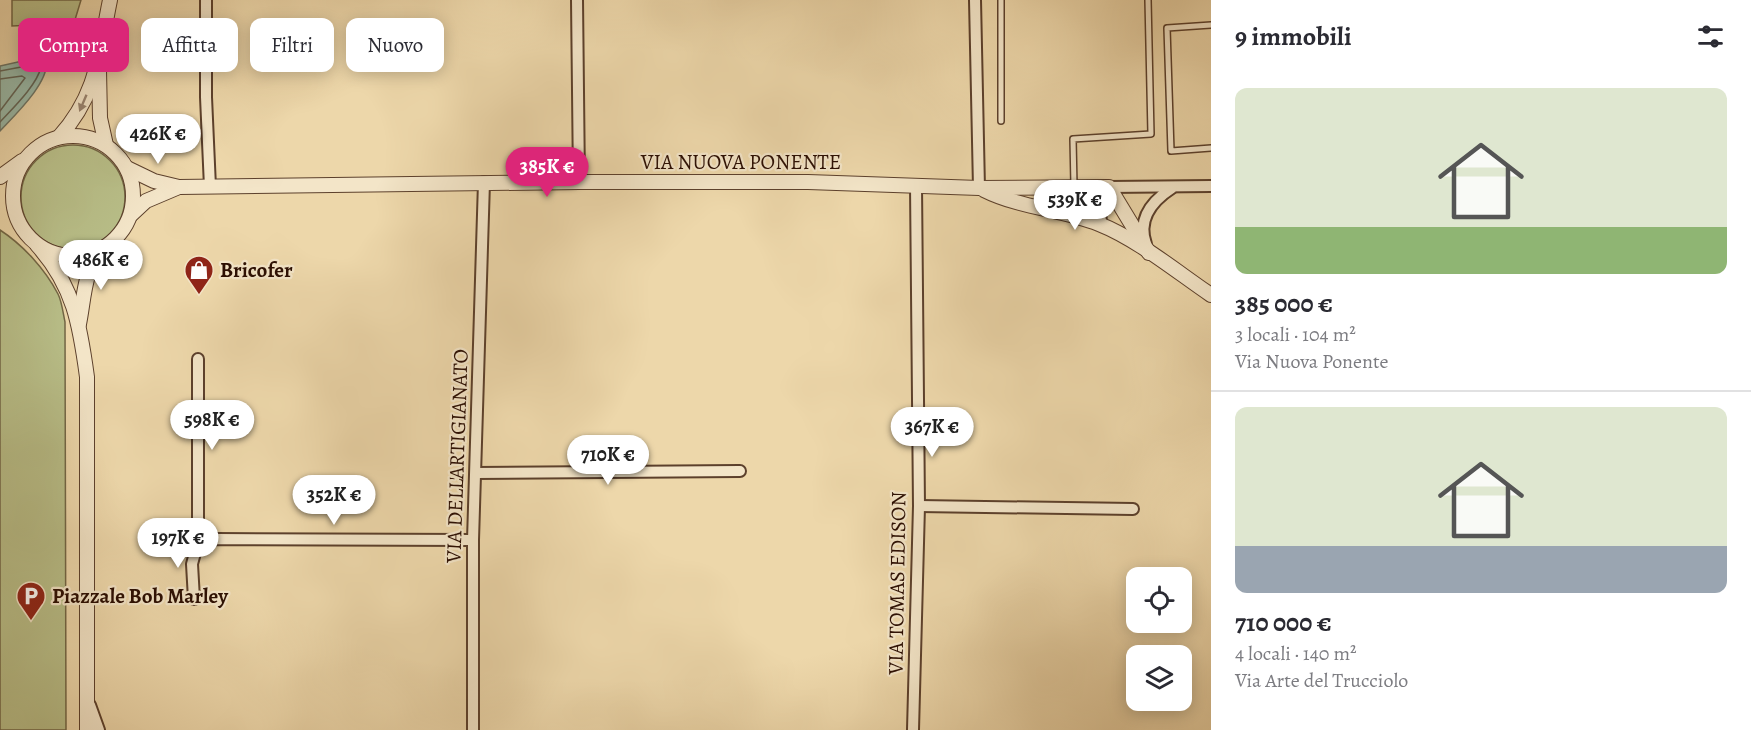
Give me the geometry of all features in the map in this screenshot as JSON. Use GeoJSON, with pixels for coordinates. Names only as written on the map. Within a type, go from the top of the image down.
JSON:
{"type":"FeatureCollection","features":[{"type":"Feature","properties":{"kind":"street"},"geometry":{"type":"LineString","coordinates":[[107,18],[110,0]]}},
{"type":"Feature","properties":{"kind":"street"},"geometry":{"type":"LineString","coordinates":[[206,0],[206,97],[210,187]]}},
{"type":"Feature","properties":{"kind":"street"},"geometry":{"type":"LineString","coordinates":[[578,0],[579,182]]}},
{"type":"Feature","properties":{"kind":"street"},"geometry":{"type":"LineString","coordinates":[[975,0],[979,188]]}},
{"type":"Feature","properties":{"kind":"street"},"geometry":{"type":"LineString","coordinates":[[59,137],[79,112],[95,72]]}},
{"type":"Feature","properties":{"kind":"street"},"geometry":{"type":"LineString","coordinates":[[98,72],[100,118],[106,145]]}},
{"type":"Feature","properties":{"kind":"street"},"geometry":{"type":"LineString","coordinates":[[0,177],[40,145],[59,137],[83,136],[106,145],[127,168],[134,191],[131,215],[125,228],[116,239],[94,258],[80,324]]}},
{"type":"Feature","properties":{"kind":"street"},"geometry":{"type":"LineString","coordinates":[[26,158],[20,167],[13,188],[14,209],[25,233],[37,244],[58,272],[80,324],[87,377],[87,730]]}},
{"type":"Feature","properties":{"kind":"street","name":"VIA NUOVA PONENTE"},"geometry":{"type":"LineString","coordinates":[[127,168],[154,181],[179,187],[484,182],[797,182],[979,188],[1211,186]]}},
{"type":"Feature","properties":{"kind":"street","name":"VIA DELL'ARTIGIANATO"},"geometry":{"type":"LineString","coordinates":[[473,730],[472,540],[484,182]]}},
{"type":"Feature","properties":{"kind":"street","name":"VIA TOMAS EDISON"},"geometry":{"type":"LineString","coordinates":[[913,730],[919,506],[916,185]]}},
{"type":"Feature","properties":{"kind":"street","name":"VIA NUOVA PONENTE"},"geometry":{"type":"LineString","coordinates":[[131,215],[146,201],[179,187]]}},
{"type":"Feature","properties":{"kind":"street","name":"VIA NUOVA PONENTE"},"geometry":{"type":"LineString","coordinates":[[979,188],[1018,203],[1057,210],[1101,225],[1149,253],[1211,295]]}},
{"type":"Feature","properties":{"kind":"street"},"geometry":{"type":"LineString","coordinates":[[1053,188],[1057,210]]}},
{"type":"Feature","properties":{"kind":"street"},"geometry":{"type":"LineString","coordinates":[[1109,188],[1149,253]]}},
{"type":"Feature","properties":{"kind":"street"},"geometry":{"type":"LineString","coordinates":[[1101,225],[1100,205],[1109,188]]}},
{"type":"Feature","properties":{"kind":"street"},"geometry":{"type":"LineString","coordinates":[[1149,253],[1143,236],[1147,213],[1151,205],[1173,188]]}},
{"type":"Feature","properties":{"kind":"street"},"geometry":{"type":"LineString","coordinates":[[0,209],[17,219]]}},
{"type":"Feature","properties":{"kind":"street"},"geometry":{"type":"LineString","coordinates":[[37,244],[52,253],[70,256],[88,255],[104,248]]}},
{"type":"Feature","properties":{"kind":"street"},"geometry":{"type":"LineString","coordinates":[[194,599],[192,564],[198,542],[198,359]]}},
{"type":"Feature","properties":{"kind":"street"},"geometry":{"type":"LineString","coordinates":[[476,472],[740,471]]}},
{"type":"Feature","properties":{"kind":"street"},"geometry":{"type":"LineString","coordinates":[[919,506],[1133,509]]}},
{"type":"Feature","properties":{"kind":"street"},"geometry":{"type":"LineString","coordinates":[[198,542],[216,539],[472,540]]}},
{"type":"Feature","properties":{"kind":"street"},"geometry":{"type":"LineString","coordinates":[[87,687],[93,716],[99,730]]}},
{"type":"Feature","properties":{"kind":"lane"},"geometry":{"type":"LineString","coordinates":[[1001,0],[1001,121]]}},
{"type":"Feature","properties":{"kind":"lane"},"geometry":{"type":"LineString","coordinates":[[1074,188],[1072,139],[1151,134],[1148,0]]}},
{"type":"Feature","properties":{"kind":"lane"},"geometry":{"type":"LineString","coordinates":[[1211,25],[1167,28],[1171,151],[1211,148]]}},
{"type":"Feature","properties":{"kind":"green space"},"geometry":{"type":"Polygon","coordinates":[[[12,0],[81,0],[76,18],[18,18],[18,26],[12,26],[12,0]]]}},
{"type":"Feature","properties":{"kind":"green space"},"geometry":{"type":"Polygon","coordinates":[[[73,145],[93,149],[110,160],[121,177],[125,197],[121,217],[110,234],[93,245],[73,249],[53,245],[36,234],[25,217],[21,197],[25,177],[36,160],[53,149],[73,145]]]}},
{"type":"Feature","properties":{"kind":"green space"},"geometry":{"type":"Polygon","coordinates":[[[1061,196],[1098,196],[1094,209],[1096,215],[1060,204],[1061,196]]]}},
{"type":"Feature","properties":{"kind":"green space"},"geometry":{"type":"Polygon","coordinates":[[[0,230],[25,250],[47,276],[59,297],[65,322],[66,730],[0,730],[0,230]]]}},
{"type":"Feature","properties":{"kind":"water"},"geometry":{"type":"Polygon","coordinates":[[[18,62],[18,72],[45,72],[30,98],[0,131],[0,66],[18,62]]]}},
{"type":"Feature","properties":{"kind":"place","name":"Bricofer"},"geometry":{"type":"Point","coordinates":[199,296]}},
{"type":"Feature","properties":{"kind":"place","name":"Piazzale Bob Marley"},"geometry":{"type":"Point","coordinates":[31,622]}}]}
